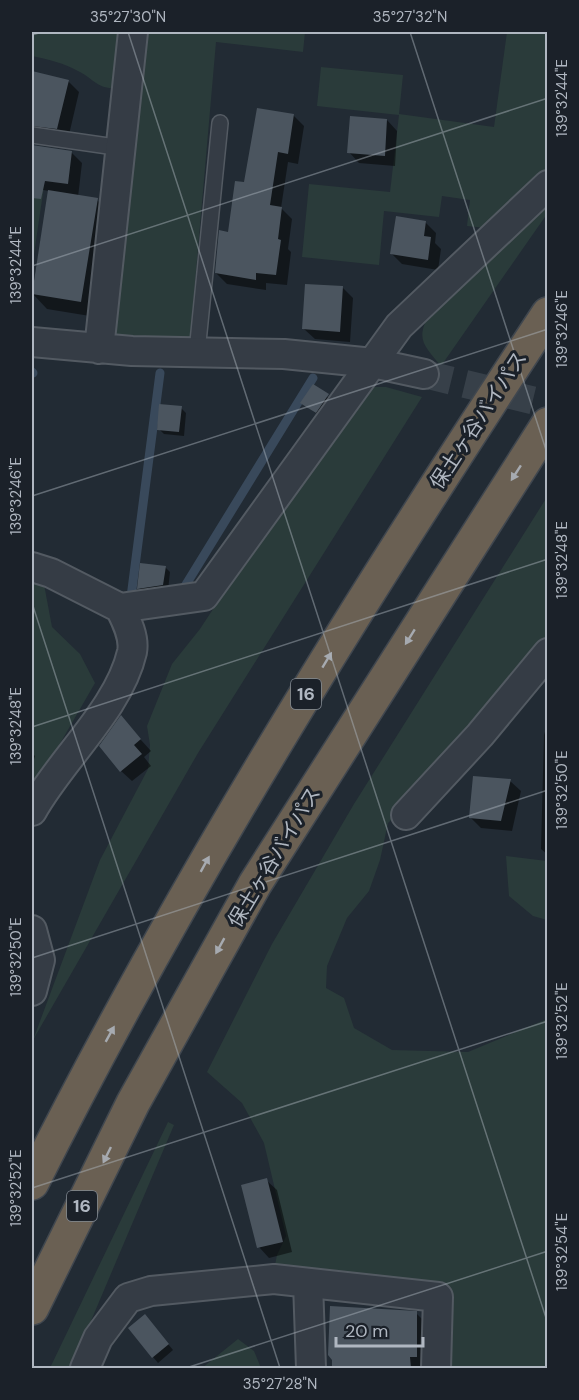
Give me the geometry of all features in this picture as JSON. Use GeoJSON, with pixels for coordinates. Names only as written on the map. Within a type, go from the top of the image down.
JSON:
{"type":"FeatureCollection","features":[{"type":"Feature","properties":{"kind":"highway","name":"保土ヶ谷バイパス"},"geometry":{"type":"LineString","coordinates":[[32,1183],[81,1085],[209,856],[389,555],[548,314]]}},
{"type":"Feature","properties":{"kind":"highway","name":"保土ヶ谷バイパス"},"geometry":{"type":"LineString","coordinates":[[32,1308],[133,1103],[255,884],[548,424]]}},
{"type":"Feature","properties":{"kind":"street"},"geometry":{"type":"LineString","coordinates":[[99,349],[133,32]]}},
{"type":"Feature","properties":{"kind":"street"},"geometry":{"type":"LineString","coordinates":[[32,567],[51,573],[120,608],[204,596],[399,326],[548,185]]}},
{"type":"Feature","properties":{"kind":"street"},"geometry":{"type":"LineString","coordinates":[[32,342],[99,349],[284,354],[373,363],[424,374]]}},
{"type":"Feature","properties":{"kind":"street"},"geometry":{"type":"LineString","coordinates":[[32,811],[112,698],[132,650],[129,628],[120,608]]}},
{"type":"Feature","properties":{"kind":"street"},"geometry":{"type":"LineString","coordinates":[[406,815],[480,735],[548,653]]}},
{"type":"Feature","properties":{"kind":"street"},"geometry":{"type":"LineString","coordinates":[[32,930],[40,960],[32,991]]}},
{"type":"Feature","properties":{"kind":"street"},"geometry":{"type":"LineString","coordinates":[[85,1368],[98,1338],[128,1298],[151,1291],[274,1278],[438,1297],[436,1368]]}},
{"type":"Feature","properties":{"kind":"street"},"geometry":{"type":"LineString","coordinates":[[308,1283],[311,1368]]}},
{"type":"Feature","properties":{"kind":"lane"},"geometry":{"type":"LineString","coordinates":[[197,352],[220,123]]}},
{"type":"Feature","properties":{"kind":"lane"},"geometry":{"type":"LineString","coordinates":[[32,135],[122,148]]}},
{"type":"Feature","properties":{"kind":"shaded area"},"geometry":{"type":"Polygon","coordinates":[[[32,32],[122,32],[120,82],[112,88],[107,88],[67,66],[32,56],[32,32]]]}},
{"type":"Feature","properties":{"kind":"shaded area"},"geometry":{"type":"Polygon","coordinates":[[[138,32],[305,32],[303,52],[216,42],[190,340],[106,334],[138,32]]]}},
{"type":"Feature","properties":{"kind":"shaded area"},"geometry":{"type":"Polygon","coordinates":[[[507,32],[547,32],[547,170],[486,228],[467,226],[470,200],[442,196],[439,217],[384,211],[379,265],[302,257],[309,184],[390,192],[399,115],[317,106],[321,67],[403,75],[399,114],[494,127],[507,32]]]}},
{"type":"Feature","properties":{"kind":"shaded area"},"geometry":{"type":"Polygon","coordinates":[[[32,183],[44,186],[32,268],[32,183]]]}},
{"type":"Feature","properties":{"kind":"shaded area"},"geometry":{"type":"Polygon","coordinates":[[[547,202],[547,214],[441,366],[426,348],[422,337],[429,315],[547,202]]]}},
{"type":"Feature","properties":{"kind":"shaded area"},"geometry":{"type":"Polygon","coordinates":[[[374,387],[386,387],[422,397],[198,753],[33,1040],[100,860],[148,769],[150,745],[147,726],[172,664],[200,629],[270,522],[323,449],[374,387]]]}},
{"type":"Feature","properties":{"kind":"shaded area"},"geometry":{"type":"Polygon","coordinates":[[[547,497],[547,638],[420,793],[388,823],[380,860],[369,891],[347,918],[327,966],[326,988],[344,998],[354,1028],[392,1050],[468,1052],[547,1019],[547,1368],[444,1368],[445,1294],[274,1270],[277,1255],[286,1236],[264,1143],[242,1103],[207,1072],[272,944],[354,804],[547,497]]]}},
{"type":"Feature","properties":{"kind":"shaded area"},"geometry":{"type":"Polygon","coordinates":[[[32,576],[43,579],[52,627],[80,654],[95,683],[32,792],[32,576]]]}},
{"type":"Feature","properties":{"kind":"shaded area"},"geometry":{"type":"Polygon","coordinates":[[[506,856],[547,861],[547,920],[533,916],[509,896],[506,856]]]}},
{"type":"Feature","properties":{"kind":"shaded area"},"geometry":{"type":"Polygon","coordinates":[[[168,1122],[174,1125],[71,1368],[50,1368],[168,1122]]]}},
{"type":"Feature","properties":{"kind":"shaded area"},"geometry":{"type":"Polygon","coordinates":[[[238,1339],[254,1351],[261,1368],[202,1368],[238,1339]]]}},
{"type":"Feature","properties":{"kind":"building"},"geometry":{"type":"Polygon","coordinates":[[[32,71],[69,80],[57,129],[32,126],[32,71]]]}},
{"type":"Feature","properties":{"kind":"building"},"geometry":{"type":"Polygon","coordinates":[[[257,108],[294,114],[288,154],[278,152],[270,205],[282,207],[278,239],[281,240],[276,275],[256,273],[256,280],[215,273],[219,230],[228,232],[235,181],[244,182],[257,108]]]}},
{"type":"Feature","properties":{"kind":"building"},"geometry":{"type":"Polygon","coordinates":[[[350,116],[387,119],[385,156],[347,153],[350,116]]]}},
{"type":"Feature","properties":{"kind":"building"},"geometry":{"type":"Polygon","coordinates":[[[32,145],[72,151],[68,184],[45,181],[41,199],[32,198],[32,145]]]}},
{"type":"Feature","properties":{"kind":"building"},"geometry":{"type":"Polygon","coordinates":[[[48,190],[98,198],[81,302],[32,294],[48,190]]]}},
{"type":"Feature","properties":{"kind":"building"},"geometry":{"type":"Polygon","coordinates":[[[396,216],[426,221],[424,236],[431,237],[428,260],[390,254],[396,216]]]}},
{"type":"Feature","properties":{"kind":"building"},"geometry":{"type":"Polygon","coordinates":[[[305,284],[343,286],[340,332],[302,329],[305,284]]]}},
{"type":"Feature","properties":{"kind":"building"},"geometry":{"type":"Polygon","coordinates":[[[313,384],[329,394],[316,413],[300,403],[313,384]]]}},
{"type":"Feature","properties":{"kind":"building"},"geometry":{"type":"Polygon","coordinates":[[[159,404],[182,406],[179,432],[157,430],[159,404]]]}},
{"type":"Feature","properties":{"kind":"building"},"geometry":{"type":"Polygon","coordinates":[[[140,563],[166,566],[163,585],[137,589],[140,563]]]}},
{"type":"Feature","properties":{"kind":"building"},"geometry":{"type":"Polygon","coordinates":[[[121,715],[141,739],[134,745],[142,754],[120,772],[99,746],[121,715]]]}},
{"type":"Feature","properties":{"kind":"building"},"geometry":{"type":"Polygon","coordinates":[[[473,776],[511,779],[501,821],[469,818],[473,776]]]}},
{"type":"Feature","properties":{"kind":"building"},"geometry":{"type":"Polygon","coordinates":[[[267,1178],[283,1242],[257,1248],[241,1185],[267,1178]]]}},
{"type":"Feature","properties":{"kind":"building"},"geometry":{"type":"Polygon","coordinates":[[[330,1306],[417,1311],[417,1357],[410,1357],[411,1368],[332,1368],[332,1360],[328,1355],[330,1306]]]}},
{"type":"Feature","properties":{"kind":"building"},"geometry":{"type":"Polygon","coordinates":[[[145,1314],[169,1344],[152,1358],[128,1328],[145,1314]]]}},
{"type":"Feature","properties":{"kind":"waterway"},"geometry":{"type":"LineString","coordinates":[[131,597],[160,373]]}},
{"type":"Feature","properties":{"kind":"waterway"},"geometry":{"type":"LineString","coordinates":[[180,592],[313,378]]}},
{"type":"Feature","properties":{"kind":"tunnel"},"geometry":{"type":"LineString","coordinates":[[424,374],[548,404]]}}]}
